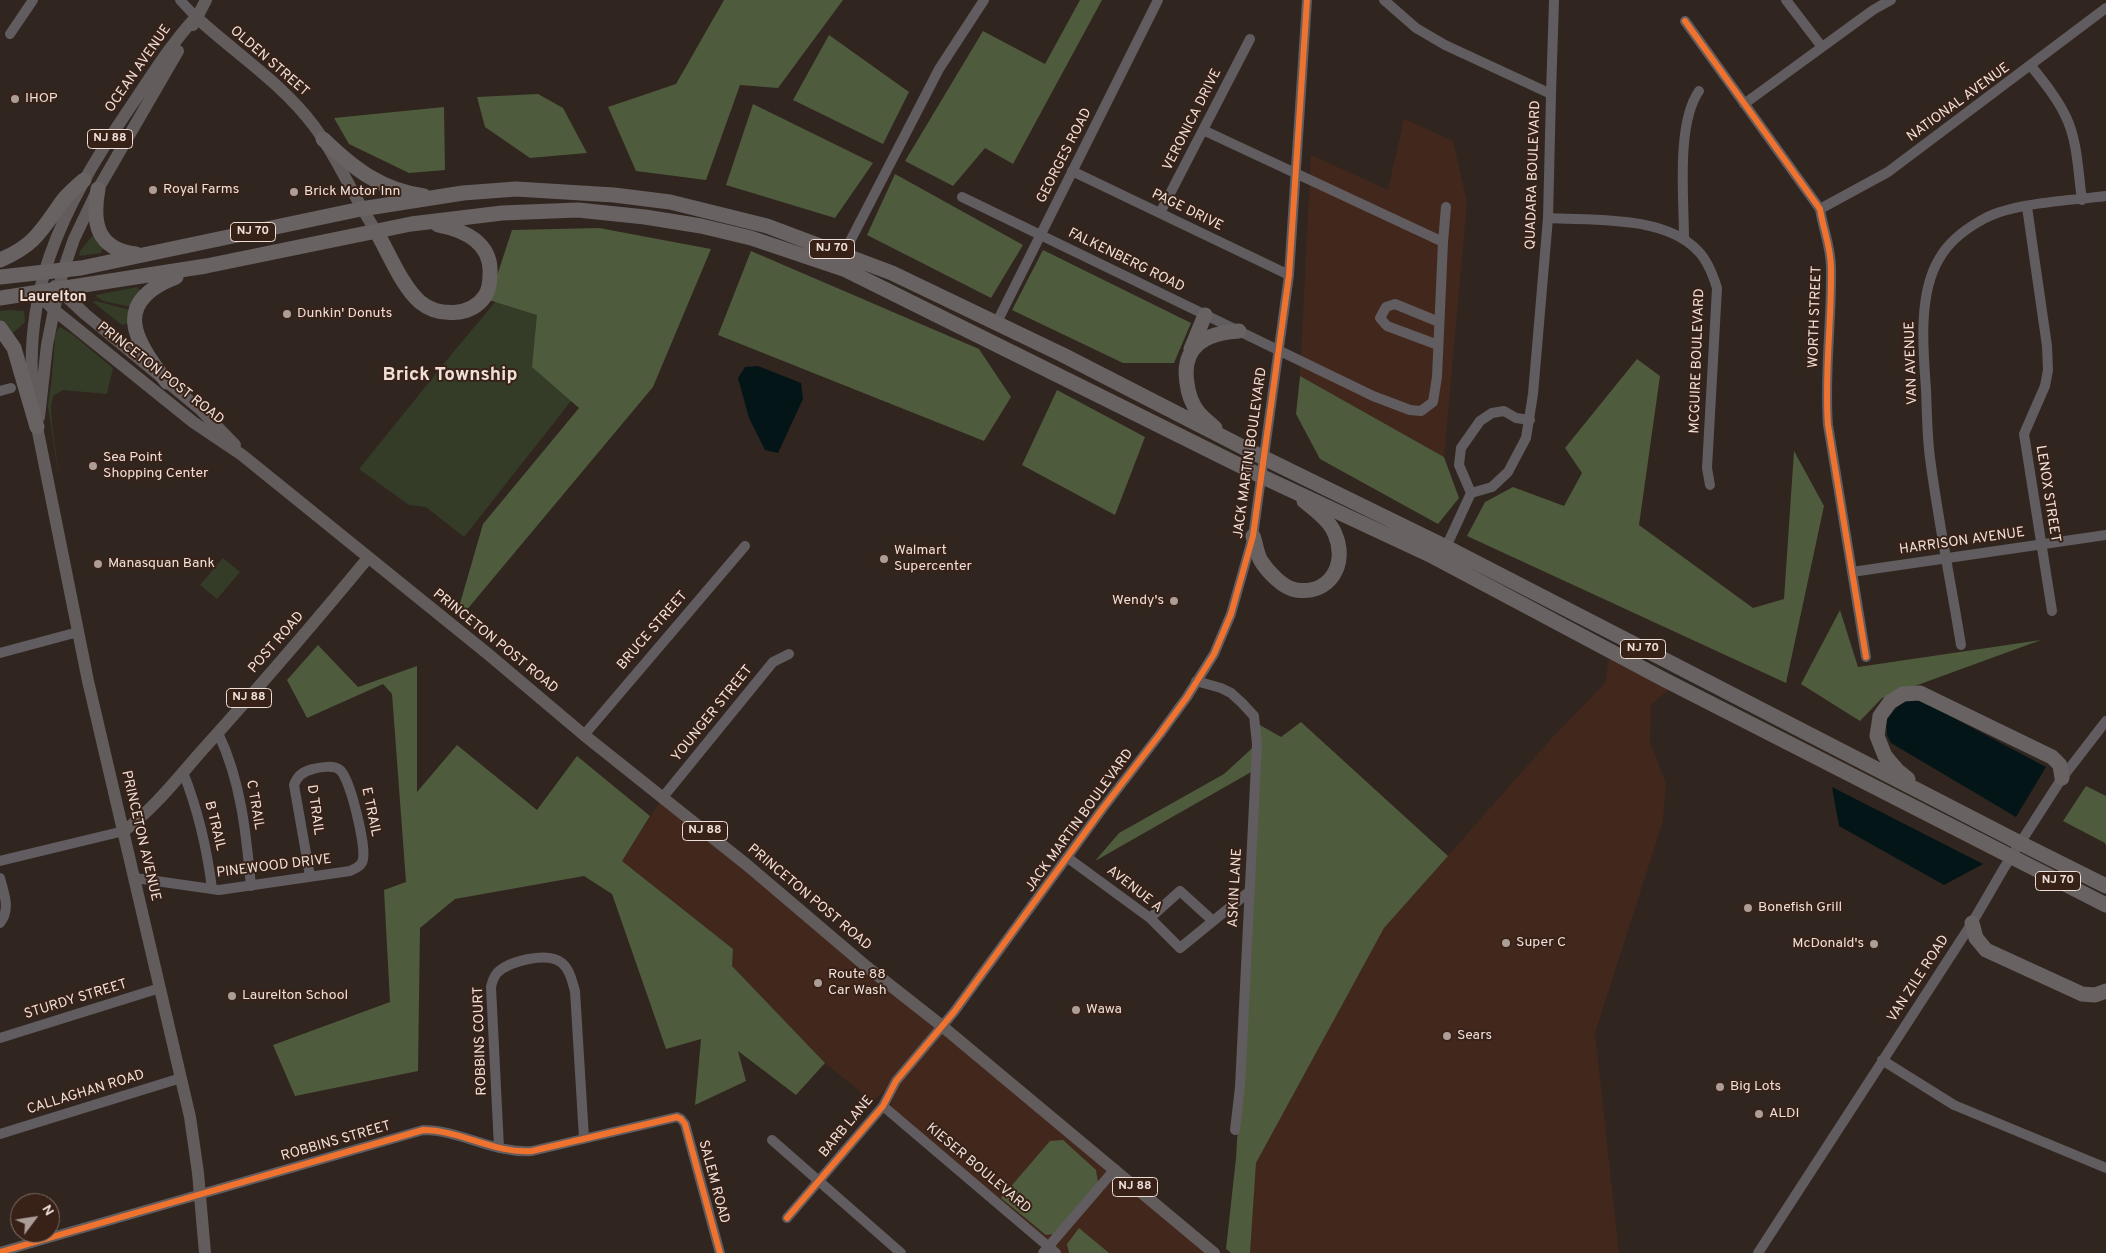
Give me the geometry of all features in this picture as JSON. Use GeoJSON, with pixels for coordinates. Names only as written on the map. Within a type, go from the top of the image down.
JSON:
{"type":"FeatureCollection","features":[{"type":"Feature","properties":{"kind":"highway"},"geometry":{"type":"LineString","coordinates":[[324,139],[341,156],[375,181],[397,190],[435,198]]}},
{"type":"Feature","properties":{"kind":"highway"},"geometry":{"type":"LineString","coordinates":[[0,260],[11,256],[35,240],[65,198],[84,180]]}},
{"type":"Feature","properties":{"kind":"highway"},"geometry":{"type":"LineString","coordinates":[[98,189],[94,210],[95,220],[103,238],[116,250],[145,254]]}},
{"type":"Feature","properties":{"kind":"highway","name":"NJ 70"},"geometry":{"type":"LineString","coordinates":[[0,277],[63,271],[361,209],[463,193],[516,189],[614,195],[670,202],[767,226],[844,253],[892,273],[1062,355],[1264,458],[1446,547],[2106,886]]}},
{"type":"Feature","properties":{"kind":"highway","name":"NJ 70"},"geometry":{"type":"LineString","coordinates":[[0,298],[38,294],[206,266],[411,224],[502,214],[578,210],[645,216],[701,226],[751,238],[846,270],[1262,477],[1430,555],[1663,679],[2106,905]]}},
{"type":"Feature","properties":{"kind":"highway"},"geometry":{"type":"LineString","coordinates":[[376,231],[406,286],[420,302],[432,309],[445,313],[466,310],[480,302],[489,286],[490,275],[488,256],[483,247],[472,236],[457,230],[439,226],[411,224]]}},
{"type":"Feature","properties":{"kind":"highway"},"geometry":{"type":"LineString","coordinates":[[167,382],[142,348],[135,331],[134,319],[136,310],[147,293],[160,283],[206,266]]}},
{"type":"Feature","properties":{"kind":"highway"},"geometry":{"type":"LineString","coordinates":[[1205,315],[1188,355],[1185,372],[1188,391],[1198,412],[1227,439]]}},
{"type":"Feature","properties":{"kind":"highway"},"geometry":{"type":"LineString","coordinates":[[0,328],[14,348],[37,427]]}},
{"type":"Feature","properties":{"kind":"highway"},"geometry":{"type":"LineString","coordinates":[[1188,355],[1199,343],[1212,336],[1225,332],[1239,332]]}},
{"type":"Feature","properties":{"kind":"highway"},"geometry":{"type":"LineString","coordinates":[[1253,536],[1260,560],[1280,581],[1290,588],[1306,590],[1317,588],[1330,581],[1336,572],[1338,560],[1339,546],[1335,533],[1324,518],[1294,491]]}},
{"type":"Feature","properties":{"kind":"highway"},"geometry":{"type":"LineString","coordinates":[[1933,798],[1896,770],[1885,756],[1877,736],[1880,716],[1890,702],[1903,694],[1920,693],[2052,757],[2060,765],[2062,778]]}},
{"type":"Feature","properties":{"kind":"highway"},"geometry":{"type":"LineString","coordinates":[[2087,895],[2106,911]]}},
{"type":"Feature","properties":{"kind":"highway"},"geometry":{"type":"LineString","coordinates":[[1972,923],[1976,938],[1986,950],[2082,994],[2095,994],[2106,991]]}},
{"type":"Feature","properties":{"kind":"main road","name":"OCEAN AVENUE"},"geometry":{"type":"LineString","coordinates":[[63,271],[74,240],[98,189],[206,0]]}},
{"type":"Feature","properties":{"kind":"main road","name":"OCEAN AVENUE"},"geometry":{"type":"LineString","coordinates":[[43,273],[59,228],[84,180],[175,41],[196,17]]}},
{"type":"Feature","properties":{"kind":"main road","name":"OLDEN STREET"},"geometry":{"type":"LineString","coordinates":[[196,17],[299,108],[324,139],[361,209],[376,231]]}},
{"type":"Feature","properties":{"kind":"main road","name":"NJ 88"},"geometry":{"type":"LineString","coordinates":[[59,290],[63,271]]}},
{"type":"Feature","properties":{"kind":"main road","name":"PRINCETON POST ROAD"},"geometry":{"type":"LineString","coordinates":[[43,273],[85,314],[201,410],[226,434],[242,455]]}},
{"type":"Feature","properties":{"kind":"main road","name":"NJ 88"},"geometry":{"type":"LineString","coordinates":[[38,294],[43,273]]}},
{"type":"Feature","properties":{"kind":"main road","name":"PRINCETON AVENUE"},"geometry":{"type":"LineString","coordinates":[[37,427],[47,345],[59,290]]}},
{"type":"Feature","properties":{"kind":"main road","name":"PRINCETON POST ROAD"},"geometry":{"type":"LineString","coordinates":[[38,294],[54,310],[193,422],[242,455],[488,654],[584,735],[747,865],[867,967],[942,1026],[1214,1253]]}},
{"type":"Feature","properties":{"kind":"main road","name":"PRINCETON AVENUE"},"geometry":{"type":"LineString","coordinates":[[38,294],[32,372],[33,401],[37,427],[78,632],[190,1117],[205,1253]]}},
{"type":"Feature","properties":{"kind":"main road","name":"POST ROAD"},"geometry":{"type":"LineString","coordinates":[[124,831],[135,823],[183,772],[278,666],[368,558]]}},
{"type":"Feature","properties":{"kind":"street"},"geometry":{"type":"LineString","coordinates":[[10,34],[33,0]]}},
{"type":"Feature","properties":{"kind":"street","name":"OLDEN STREET"},"geometry":{"type":"LineString","coordinates":[[180,0],[196,17]]}},
{"type":"Feature","properties":{"kind":"street"},"geometry":{"type":"LineString","coordinates":[[844,253],[939,69],[984,0]]}},
{"type":"Feature","properties":{"kind":"street","name":"GEORGES ROAD"},"geometry":{"type":"LineString","coordinates":[[996,324],[1158,0]]}},
{"type":"Feature","properties":{"kind":"street","name":"JACK MARTIN BOULEVARD"},"geometry":{"type":"LineString","coordinates":[[942,1026],[1187,697],[1214,654],[1231,614],[1253,536],[1289,275],[1307,0]]}},
{"type":"Feature","properties":{"kind":"street","name":"QUADARA BOULEVARD"},"geometry":{"type":"LineString","coordinates":[[1384,0],[1416,28],[1445,45],[1551,94],[1548,218],[1530,420],[1526,438],[1508,472],[1492,487],[1471,493]]}},
{"type":"Feature","properties":{"kind":"street"},"geometry":{"type":"LineString","coordinates":[[1551,94],[1554,0]]}},
{"type":"Feature","properties":{"kind":"street"},"geometry":{"type":"LineString","coordinates":[[1786,0],[1822,47]]}},
{"type":"Feature","properties":{"kind":"street"},"geometry":{"type":"LineString","coordinates":[[1744,104],[1873,10],[1891,0]]}},
{"type":"Feature","properties":{"kind":"street","name":"NATIONAL AVENUE"},"geometry":{"type":"LineString","coordinates":[[1820,209],[1888,172],[2106,8]]}},
{"type":"Feature","properties":{"kind":"street","name":"WORTH STREET"},"geometry":{"type":"LineString","coordinates":[[1685,21],[1820,209],[1822,224],[1829,242],[1831,267],[1826,393],[1828,425],[1866,657]]}},
{"type":"Feature","properties":{"kind":"street","name":"VERONICA DRIVE"},"geometry":{"type":"LineString","coordinates":[[1160,213],[1250,39]]}},
{"type":"Feature","properties":{"kind":"street"},"geometry":{"type":"LineString","coordinates":[[2031,66],[2056,98],[2067,118],[2073,138],[2082,200]]}},
{"type":"Feature","properties":{"kind":"street"},"geometry":{"type":"LineString","coordinates":[[1684,239],[1684,140],[1688,115],[1694,98],[1699,91]]}},
{"type":"Feature","properties":{"kind":"street"},"geometry":{"type":"LineString","coordinates":[[1203,130],[1443,242]]}},
{"type":"Feature","properties":{"kind":"street","name":"PAGE DRIVE"},"geometry":{"type":"LineString","coordinates":[[1072,171],[1289,275]]}},
{"type":"Feature","properties":{"kind":"street","name":"VAN AVENUE"},"geometry":{"type":"LineString","coordinates":[[1961,645],[1930,457],[1923,346],[1925,306],[1932,275],[1944,252],[1962,233],[1992,214],[2027,206],[2106,196]]}},
{"type":"Feature","properties":{"kind":"street","name":"FALKENBERG ROAD"},"geometry":{"type":"LineString","coordinates":[[962,197],[1373,396],[1410,410],[1421,411],[1433,402],[1437,377],[1438,345]]}},
{"type":"Feature","properties":{"kind":"street","name":"LENOX STREET"},"geometry":{"type":"LineString","coordinates":[[2027,206],[2047,346],[2048,370],[2045,386],[2024,434],[2052,611]]}},
{"type":"Feature","properties":{"kind":"street"},"geometry":{"type":"LineString","coordinates":[[1440,322],[1395,304],[1386,307],[1380,318],[1387,326],[1438,345],[1440,322],[1443,242],[1446,207]]}},
{"type":"Feature","properties":{"kind":"street","name":"MCGUIRE BOULEVARD"},"geometry":{"type":"LineString","coordinates":[[1548,218],[1647,224],[1684,239],[1700,252],[1712,272],[1718,288],[1707,468],[1710,485]]}},
{"type":"Feature","properties":{"kind":"street"},"geometry":{"type":"LineString","coordinates":[[0,391],[10,388]]}},
{"type":"Feature","properties":{"kind":"street"},"geometry":{"type":"LineString","coordinates":[[1446,547],[1471,493],[1459,465],[1462,448],[1480,422],[1492,413],[1504,412],[1516,418],[1530,420]]}},
{"type":"Feature","properties":{"kind":"street","name":"HARRISON AVENUE"},"geometry":{"type":"LineString","coordinates":[[1852,572],[2106,535]]}},
{"type":"Feature","properties":{"kind":"street","name":"BRUCE STREET"},"geometry":{"type":"LineString","coordinates":[[584,735],[745,546]]}},
{"type":"Feature","properties":{"kind":"street"},"geometry":{"type":"LineString","coordinates":[[0,653],[78,632]]}},
{"type":"Feature","properties":{"kind":"street","name":"YOUNGER STREET"},"geometry":{"type":"LineString","coordinates":[[663,797],[773,662],[789,654]]}},
{"type":"Feature","properties":{"kind":"street","name":"ASKIN LANE"},"geometry":{"type":"LineString","coordinates":[[1196,681],[1210,684],[1231,693],[1254,716],[1257,744],[1240,1087],[1235,1130]]}},
{"type":"Feature","properties":{"kind":"street","name":"VAN ZILE ROAD"},"geometry":{"type":"LineString","coordinates":[[1758,1253],[1972,923],[2011,857],[2062,778],[2106,721]]}},
{"type":"Feature","properties":{"kind":"street","name":"C TRAIL"},"geometry":{"type":"LineString","coordinates":[[218,733],[229,756],[238,785],[246,832],[251,886]]}},
{"type":"Feature","properties":{"kind":"street","name":"E TRAIL"},"geometry":{"type":"LineString","coordinates":[[296,778],[315,768],[334,767],[340,770],[349,783],[364,857],[357,868]]}},
{"type":"Feature","properties":{"kind":"street","name":"B TRAIL"},"geometry":{"type":"LineString","coordinates":[[183,772],[193,797],[207,850],[212,889]]}},
{"type":"Feature","properties":{"kind":"street","name":"D TRAIL"},"geometry":{"type":"LineString","coordinates":[[296,778],[294,785],[310,876]]}},
{"type":"Feature","properties":{"kind":"street"},"geometry":{"type":"LineString","coordinates":[[0,860],[124,831]]}},
{"type":"Feature","properties":{"kind":"street","name":"AVENUE A"},"geometry":{"type":"LineString","coordinates":[[1068,858],[1150,918],[1180,948],[1213,921]]}},
{"type":"Feature","properties":{"kind":"street","name":"PINEWOOD DRIVE"},"geometry":{"type":"LineString","coordinates":[[135,878],[219,890],[350,871],[357,868]]}},
{"type":"Feature","properties":{"kind":"street"},"geometry":{"type":"LineString","coordinates":[[0,878],[7,907],[5,917],[0,923]]}},
{"type":"Feature","properties":{"kind":"street"},"geometry":{"type":"LineString","coordinates":[[1150,918],[1180,891],[1213,921],[1250,891]]}},
{"type":"Feature","properties":{"kind":"street","name":"ROBBINS COURT"},"geometry":{"type":"LineString","coordinates":[[499,1148],[491,988],[493,979],[498,972],[510,965],[528,959],[544,957],[557,960],[568,970],[575,991],[584,1138]]}},
{"type":"Feature","properties":{"kind":"street","name":"STURDY STREET"},"geometry":{"type":"LineString","coordinates":[[0,1038],[160,988]]}},
{"type":"Feature","properties":{"kind":"street","name":"BARB LANE"},"geometry":{"type":"LineString","coordinates":[[786,1218],[883,1106],[896,1081],[942,1026]]}},
{"type":"Feature","properties":{"kind":"street"},"geometry":{"type":"LineString","coordinates":[[1882,1060],[1954,1105],[2106,1168]]}},
{"type":"Feature","properties":{"kind":"street","name":"CALLAGHAN ROAD"},"geometry":{"type":"LineString","coordinates":[[0,1134],[181,1078]]}},
{"type":"Feature","properties":{"kind":"street","name":"KIESER BOULEVARD"},"geometry":{"type":"LineString","coordinates":[[883,1106],[1049,1251]]}},
{"type":"Feature","properties":{"kind":"street","name":"ROBBINS STREET"},"geometry":{"type":"LineString","coordinates":[[0,1252],[424,1130],[452,1134],[519,1152],[532,1151],[674,1117],[681,1118]]}},
{"type":"Feature","properties":{"kind":"street","name":"SALEM ROAD"},"geometry":{"type":"LineString","coordinates":[[681,1118],[685,1124],[720,1253]]}},
{"type":"Feature","properties":{"kind":"street"},"geometry":{"type":"LineString","coordinates":[[772,1140],[901,1253]]}},
{"type":"Feature","properties":{"kind":"street"},"geometry":{"type":"LineString","coordinates":[[1049,1251],[1115,1169]]}},
{"type":"Feature","properties":{"kind":"shaded area"},"geometry":{"type":"Polygon","coordinates":[[[1404,119],[1453,141],[1467,202],[1444,457],[1300,376],[1311,155],[1388,190],[1404,119]]]}},
{"type":"Feature","properties":{"kind":"shaded area"},"geometry":{"type":"Polygon","coordinates":[[[758,366],[801,383],[803,399],[778,453],[765,450],[749,418],[738,378],[745,367],[758,366]]]}},
{"type":"Feature","properties":{"kind":"shaded area"},"geometry":{"type":"Polygon","coordinates":[[[1609,658],[1669,689],[1651,705],[1650,742],[1666,784],[1663,821],[1595,1033],[1619,1253],[1250,1253],[1256,1163],[1384,928],[1552,738],[1605,683],[1609,658]]]}},
{"type":"Feature","properties":{"kind":"shaded area"},"geometry":{"type":"Polygon","coordinates":[[[1908,700],[1920,700],[2046,767],[2016,817],[1891,743],[1887,735],[1886,720],[1897,707],[1908,700]]]}},
{"type":"Feature","properties":{"kind":"shaded area"},"geometry":{"type":"Polygon","coordinates":[[[1832,787],[1983,864],[1944,885],[1839,826],[1832,787]]]}},
{"type":"Feature","properties":{"kind":"shaded area"},"geometry":{"type":"Polygon","coordinates":[[[663,797],[1213,1253],[1056,1253],[891,1106],[896,1082],[872,1101],[825,1063],[732,966],[733,949],[622,861],[663,797]]]}},
{"type":"Feature","properties":{"kind":"green space"},"geometry":{"type":"Polygon","coordinates":[[[724,0],[843,0],[778,88],[740,85],[706,180],[636,171],[608,107],[676,84],[724,0]]]}},
{"type":"Feature","properties":{"kind":"green space"},"geometry":{"type":"Polygon","coordinates":[[[1080,0],[1102,0],[1013,164],[985,148],[953,186],[905,161],[983,31],[1045,64],[1080,0]]]}},
{"type":"Feature","properties":{"kind":"green space"},"geometry":{"type":"Polygon","coordinates":[[[829,35],[909,92],[883,144],[793,100],[829,35]]]}},
{"type":"Feature","properties":{"kind":"green space"},"geometry":{"type":"Polygon","coordinates":[[[538,94],[563,108],[587,153],[530,158],[485,127],[477,97],[538,94]]]}},
{"type":"Feature","properties":{"kind":"green space"},"geometry":{"type":"Polygon","coordinates":[[[753,104],[873,163],[835,218],[726,185],[753,104]]]}},
{"type":"Feature","properties":{"kind":"green space"},"geometry":{"type":"Polygon","coordinates":[[[444,107],[445,170],[409,173],[349,144],[334,118],[444,107]]]}},
{"type":"Feature","properties":{"kind":"green space"},"geometry":{"type":"Polygon","coordinates":[[[895,174],[1023,245],[991,298],[867,235],[895,174]]]}},
{"type":"Feature","properties":{"kind":"green space"},"geometry":{"type":"Polygon","coordinates":[[[599,228],[711,249],[653,387],[465,612],[459,607],[483,524],[579,408],[532,367],[537,315],[489,300],[512,230],[599,228]]]}},
{"type":"Feature","properties":{"kind":"green space"},"geometry":{"type":"Polygon","coordinates":[[[94,234],[103,247],[101,253],[79,256],[80,251],[94,234]]]}},
{"type":"Feature","properties":{"kind":"green space"},"geometry":{"type":"Polygon","coordinates":[[[1043,250],[1191,323],[1174,363],[1123,363],[1012,310],[1043,250]]]}},
{"type":"Feature","properties":{"kind":"green space"},"geometry":{"type":"Polygon","coordinates":[[[751,251],[979,349],[1011,397],[984,441],[718,335],[751,251]]]}},
{"type":"Feature","properties":{"kind":"green space"},"geometry":{"type":"Polygon","coordinates":[[[138,287],[140,292],[131,307],[103,301],[96,296],[96,295],[138,287]]]}},
{"type":"Feature","properties":{"kind":"green space"},"geometry":{"type":"Polygon","coordinates":[[[502,294],[540,310],[575,396],[464,537],[426,507],[409,505],[359,469],[502,294]]]}},
{"type":"Feature","properties":{"kind":"green space"},"geometry":{"type":"Polygon","coordinates":[[[96,301],[130,310],[128,323],[122,325],[93,302],[96,301]]]}},
{"type":"Feature","properties":{"kind":"green space"},"geometry":{"type":"Polygon","coordinates":[[[0,311],[24,311],[25,322],[12,334],[0,320],[0,311]]]}},
{"type":"Feature","properties":{"kind":"green space"},"geometry":{"type":"Polygon","coordinates":[[[60,327],[72,334],[113,368],[107,394],[63,390],[53,396],[51,407],[52,424],[60,485],[48,406],[55,337],[60,327]]]}},
{"type":"Feature","properties":{"kind":"green space"},"geometry":{"type":"Polygon","coordinates":[[[1637,359],[1660,376],[1639,525],[1753,608],[1784,599],[1794,451],[1824,506],[1786,683],[1467,536],[1485,502],[1513,487],[1564,506],[1582,473],[1565,448],[1637,359]]]}},
{"type":"Feature","properties":{"kind":"green space"},"geometry":{"type":"Polygon","coordinates":[[[1300,376],[1444,457],[1459,498],[1438,524],[1320,459],[1296,414],[1300,376]]]}},
{"type":"Feature","properties":{"kind":"green space"},"geometry":{"type":"Polygon","coordinates":[[[1057,390],[1145,437],[1115,515],[1022,465],[1057,390]]]}},
{"type":"Feature","properties":{"kind":"green space"},"geometry":{"type":"Polygon","coordinates":[[[223,558],[240,572],[217,599],[200,585],[223,558]]]}},
{"type":"Feature","properties":{"kind":"green space"},"geometry":{"type":"Polygon","coordinates":[[[1840,610],[1858,667],[2041,640],[1882,698],[1860,721],[1801,684],[1840,610]]]}},
{"type":"Feature","properties":{"kind":"green space"},"geometry":{"type":"Polygon","coordinates":[[[318,645],[358,687],[417,666],[417,792],[457,745],[537,810],[577,756],[650,816],[622,861],[733,949],[732,966],[825,1063],[796,1095],[738,1051],[746,1081],[695,1105],[701,1039],[666,1049],[612,894],[584,876],[455,899],[420,928],[418,1071],[295,1096],[273,1045],[390,1002],[384,890],[406,882],[392,694],[383,684],[307,718],[287,680],[318,645]]]}},
{"type":"Feature","properties":{"kind":"green space"},"geometry":{"type":"Polygon","coordinates":[[[1301,722],[1448,856],[1384,928],[1256,1163],[1250,1253],[1231,1253],[1226,1249],[1236,1158],[1260,767],[1095,861],[1119,833],[1224,774],[1261,740],[1258,724],[1281,737],[1301,722]]]}},
{"type":"Feature","properties":{"kind":"green space"},"geometry":{"type":"Polygon","coordinates":[[[2086,786],[2106,796],[2106,846],[2105,843],[2063,821],[2086,786]]]}},
{"type":"Feature","properties":{"kind":"green space"},"geometry":{"type":"Polygon","coordinates":[[[1063,1140],[1096,1170],[1098,1182],[1054,1234],[1046,1235],[1001,1198],[1050,1141],[1063,1140]]]}},
{"type":"Feature","properties":{"kind":"green space"},"geometry":{"type":"Polygon","coordinates":[[[1079,1228],[1109,1253],[1069,1253],[1067,1244],[1079,1228]]]}},
{"type":"Feature","properties":{"kind":"cycle path"},"geometry":{"type":"LineString","coordinates":[[787,1218],[883,1106],[896,1081],[954,1012],[1103,808],[1187,697],[1214,654],[1231,614],[1253,536],[1289,275],[1307,0]]}},
{"type":"Feature","properties":{"kind":"cycle path"},"geometry":{"type":"LineString","coordinates":[[1685,21],[1820,209],[1830,253],[1831,268],[1827,386],[1828,425],[1866,657]]}},
{"type":"Feature","properties":{"kind":"cycle path"},"geometry":{"type":"LineString","coordinates":[[0,1252],[423,1130],[451,1134],[504,1149],[532,1151],[677,1117],[685,1124],[720,1253]]}},
{"type":"Feature","properties":{"kind":"place","name":"IHOP"},"geometry":{"type":"Point","coordinates":[15,99]}},
{"type":"Feature","properties":{"kind":"place","name":"Royal Farms"},"geometry":{"type":"Point","coordinates":[153,190]}},
{"type":"Feature","properties":{"kind":"place","name":"Brick Motor Inn"},"geometry":{"type":"Point","coordinates":[294,192]}},
{"type":"Feature","properties":{"kind":"place","name":"Dunkin' Donuts"},"geometry":{"type":"Point","coordinates":[287,314]}},
{"type":"Feature","properties":{"kind":"place","name":"Sea Point Shopping Center"},"geometry":{"type":"Point","coordinates":[93,466]}},
{"type":"Feature","properties":{"kind":"place","name":"Walmart Supercenter"},"geometry":{"type":"Point","coordinates":[884,559]}},
{"type":"Feature","properties":{"kind":"place","name":"Manasquan Bank"},"geometry":{"type":"Point","coordinates":[98,564]}},
{"type":"Feature","properties":{"kind":"place","name":"Wendy's"},"geometry":{"type":"Point","coordinates":[1174,601]}},
{"type":"Feature","properties":{"kind":"place","name":"Bonefish Grill"},"geometry":{"type":"Point","coordinates":[1748,908]}},
{"type":"Feature","properties":{"kind":"place","name":"Super C"},"geometry":{"type":"Point","coordinates":[1506,943]}},
{"type":"Feature","properties":{"kind":"place","name":"McDonald's"},"geometry":{"type":"Point","coordinates":[1874,944]}},
{"type":"Feature","properties":{"kind":"place","name":"Route 88 Car Wash"},"geometry":{"type":"Point","coordinates":[818,983]}},
{"type":"Feature","properties":{"kind":"place","name":"Laurelton School"},"geometry":{"type":"Point","coordinates":[232,996]}},
{"type":"Feature","properties":{"kind":"place","name":"Wawa"},"geometry":{"type":"Point","coordinates":[1076,1010]}},
{"type":"Feature","properties":{"kind":"place","name":"Sears"},"geometry":{"type":"Point","coordinates":[1447,1036]}},
{"type":"Feature","properties":{"kind":"place","name":"Big Lots"},"geometry":{"type":"Point","coordinates":[1720,1087]}},
{"type":"Feature","properties":{"kind":"place","name":"ALDI"},"geometry":{"type":"Point","coordinates":[1759,1114]}},
{"type":"Feature","properties":{"kind":"district","name":"Laurelton"},"geometry":{"type":"Point","coordinates":[53,298]}},
{"type":"Feature","properties":{"kind":"district","name":"Brick Township"},"geometry":{"type":"Point","coordinates":[450,376]}}]}
